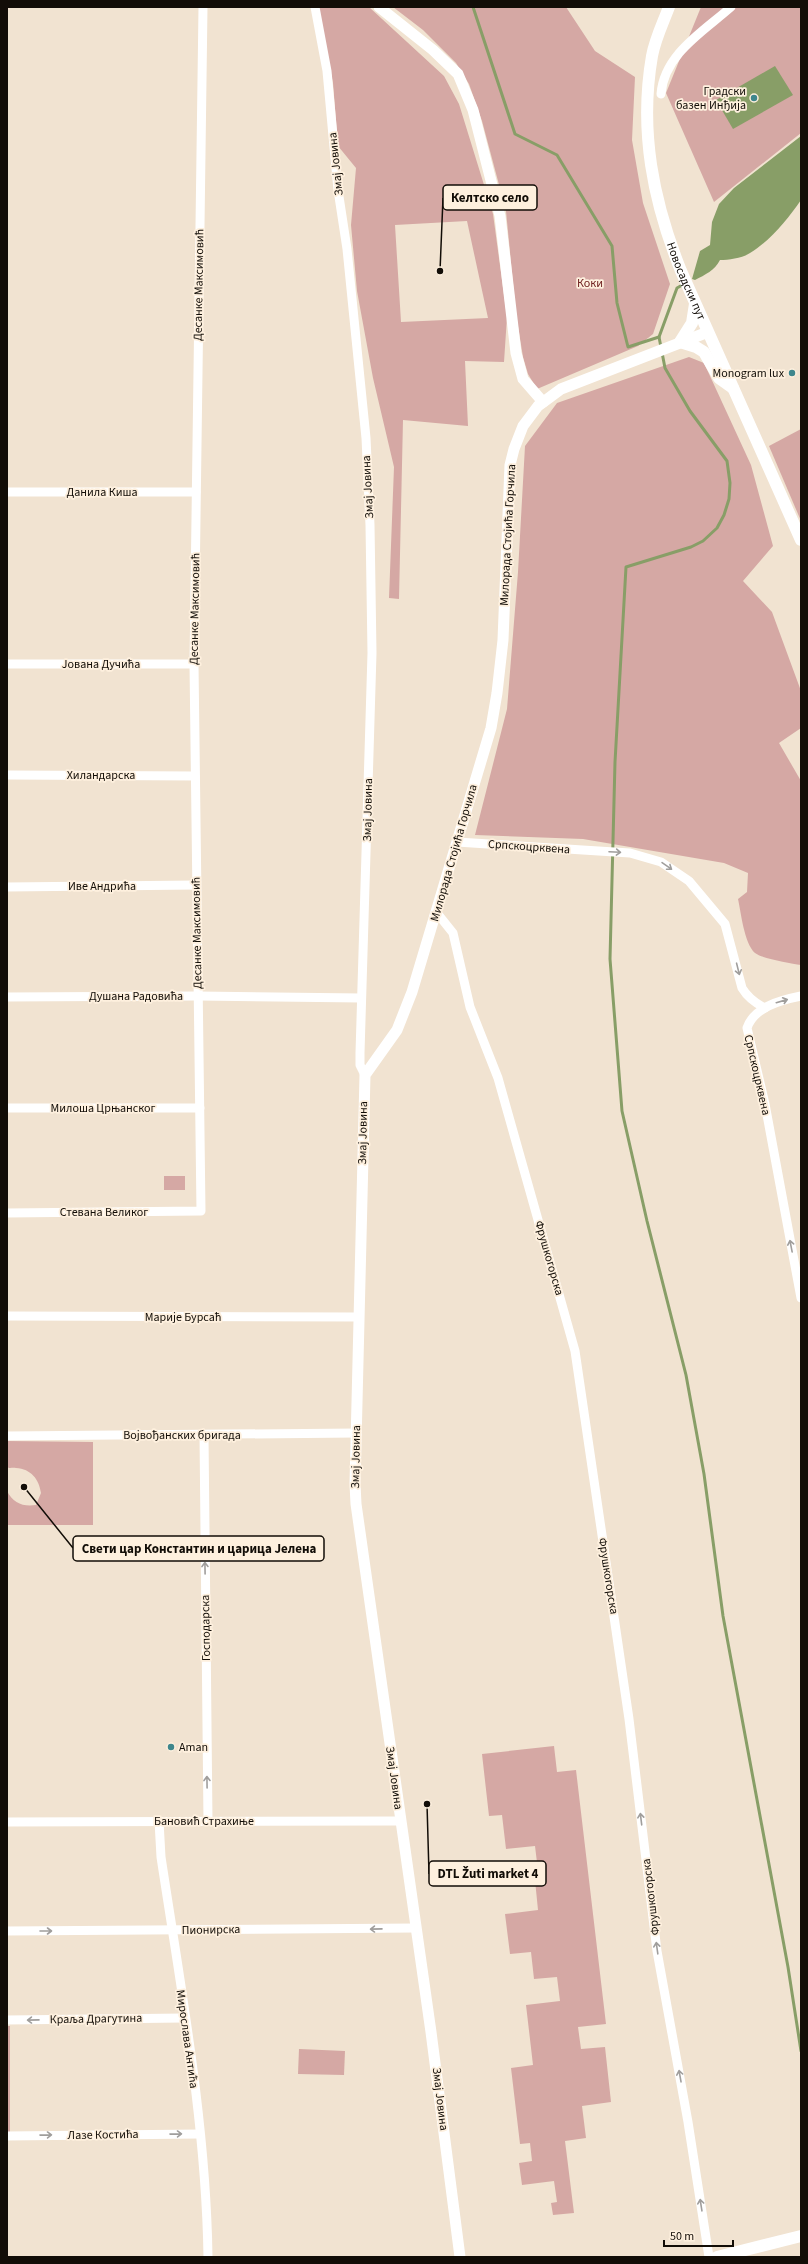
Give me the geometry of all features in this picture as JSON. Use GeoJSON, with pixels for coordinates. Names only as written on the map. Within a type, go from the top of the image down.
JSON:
{"type":"FeatureCollection","features":[{"type":"Feature","properties":{"kind":"main road","name":"Новосадски пут"},"geometry":{"type":"LineString","coordinates":[[669,7],[652,55],[647,107],[649,165],[667,237],[680,271],[801,540]]}},
{"type":"Feature","properties":{"kind":"main road"},"geometry":{"type":"LineString","coordinates":[[695,304],[692,322],[680,342],[704,352],[719,378],[734,389]]}},
{"type":"Feature","properties":{"kind":"main road"},"geometry":{"type":"LineString","coordinates":[[717,2257],[801,2236]]}},
{"type":"Feature","properties":{"kind":"street","name":"Десанке Максимовић"},"geometry":{"type":"LineString","coordinates":[[201,1211],[194,664],[203,7]]}},
{"type":"Feature","properties":{"kind":"street","name":"Змај Јовина"},"geometry":{"type":"LineString","coordinates":[[315,7],[327,71],[338,190],[347,249],[366,438],[370,525],[372,653],[366,883],[361,998],[360,1066],[365,1075],[355,1484],[359,1532],[431,2032],[460,2257]]}},
{"type":"Feature","properties":{"kind":"street"},"geometry":{"type":"LineString","coordinates":[[379,7],[433,50],[458,74],[473,110],[500,216],[516,353],[523,379],[543,402]]}},
{"type":"Feature","properties":{"kind":"street"},"geometry":{"type":"LineString","coordinates":[[661,94],[665,74],[675,56],[731,7]]}},
{"type":"Feature","properties":{"kind":"street","name":"Милорада Стојића Горчила"},"geometry":{"type":"LineString","coordinates":[[365,1075],[391,1040],[400,1024],[412,992],[490,728],[498,693],[503,640],[511,457],[524,426],[543,402],[552,394],[574,382],[708,332]]}},
{"type":"Feature","properties":{"kind":"street","name":"Данила Киша"},"geometry":{"type":"LineString","coordinates":[[7,492],[196,492]]}},
{"type":"Feature","properties":{"kind":"street","name":"Јована Дучића"},"geometry":{"type":"LineString","coordinates":[[7,664],[194,664]]}},
{"type":"Feature","properties":{"kind":"street","name":"Хиландарска"},"geometry":{"type":"LineString","coordinates":[[7,775],[195,776]]}},
{"type":"Feature","properties":{"kind":"street","name":"Српскоцрквена"},"geometry":{"type":"LineString","coordinates":[[457,842],[630,853],[661,862],[689,882],[711,905],[725,924],[746,995],[765,1008],[749,1021],[747,1028],[765,1104],[801,1298]]}},
{"type":"Feature","properties":{"kind":"street","name":"Иве Андрића"},"geometry":{"type":"LineString","coordinates":[[7,887],[196,885]]}},
{"type":"Feature","properties":{"kind":"street","name":"Фрушкогорска"},"geometry":{"type":"LineString","coordinates":[[436,913],[452,933],[470,1006],[498,1078],[575,1351],[629,1719],[657,1951],[688,2122],[709,2257]]}},
{"type":"Feature","properties":{"kind":"street","name":"Душана Радовића"},"geometry":{"type":"LineString","coordinates":[[7,997],[198,996],[361,998]]}},
{"type":"Feature","properties":{"kind":"street"},"geometry":{"type":"LineString","coordinates":[[765,1008],[780,1000],[801,996]]}},
{"type":"Feature","properties":{"kind":"street","name":"Милоша Црњанског"},"geometry":{"type":"LineString","coordinates":[[7,1108],[200,1108]]}},
{"type":"Feature","properties":{"kind":"street","name":"Стевана Великог"},"geometry":{"type":"LineString","coordinates":[[7,1213],[201,1211]]}},
{"type":"Feature","properties":{"kind":"street","name":"Марије Бурсаћ"},"geometry":{"type":"LineString","coordinates":[[7,1316],[359,1318]]}},
{"type":"Feature","properties":{"kind":"street","name":"Војвођанских бригада"},"geometry":{"type":"LineString","coordinates":[[7,1436],[356,1433]]}},
{"type":"Feature","properties":{"kind":"street","name":"Господарска"},"geometry":{"type":"LineString","coordinates":[[204,1435],[208,1821]]}},
{"type":"Feature","properties":{"kind":"street","name":"Мирослава Антића"},"geometry":{"type":"LineString","coordinates":[[159,1821],[160,1845],[199,2134],[207,2219],[208,2257]]}},
{"type":"Feature","properties":{"kind":"street","name":"Бановић Страхиње"},"geometry":{"type":"LineString","coordinates":[[7,1822],[400,1821]]}},
{"type":"Feature","properties":{"kind":"street","name":"Пионирска"},"geometry":{"type":"LineString","coordinates":[[7,1931],[415,1928]]}},
{"type":"Feature","properties":{"kind":"street","name":"Краља Драгутина"},"geometry":{"type":"LineString","coordinates":[[7,2020],[184,2018]]}},
{"type":"Feature","properties":{"kind":"street","name":"Лазе Костића"},"geometry":{"type":"LineString","coordinates":[[7,2136],[199,2134]]}},
{"type":"Feature","properties":{"kind":"green space"},"geometry":{"type":"Polygon","coordinates":[[[317,7],[369,7],[444,76],[459,104],[493,214],[507,317],[504,362],[465,361],[468,426],[403,420],[399,599],[389,598],[394,467],[373,378],[357,291],[351,225],[356,168],[338,146],[333,83],[317,7]],[[467,221],[395,225],[401,322],[488,318],[467,221]]]}},
{"type":"Feature","properties":{"kind":"green space","name":"Коки"},"geometry":{"type":"Polygon","coordinates":[[[393,7],[566,7],[595,51],[635,77],[632,140],[643,203],[670,284],[653,334],[638,346],[537,389],[528,374],[523,357],[516,314],[506,211],[482,121],[469,84],[456,63],[423,30],[393,7]]]}},
{"type":"Feature","properties":{"kind":"green space"},"geometry":{"type":"Polygon","coordinates":[[[701,7],[801,7],[801,133],[714,202],[666,93],[701,7]]]}},
{"type":"Feature","properties":{"kind":"green space"},"geometry":{"type":"Polygon","coordinates":[[[689,357],[704,363],[751,465],[773,546],[743,581],[772,612],[801,691],[801,728],[779,743],[801,781],[801,965],[764,957],[755,953],[751,948],[746,935],[738,899],[747,892],[748,873],[724,863],[583,839],[475,835],[507,709],[518,572],[525,446],[557,403],[689,357]]]}},
{"type":"Feature","properties":{"kind":"green space"},"geometry":{"type":"Polygon","coordinates":[[[801,429],[801,521],[769,446],[801,429]]]}},
{"type":"Feature","properties":{"kind":"green space"},"geometry":{"type":"Polygon","coordinates":[[[164,1176],[185,1176],[185,1190],[164,1190],[164,1176]]]}},
{"type":"Feature","properties":{"kind":"green space"},"geometry":{"type":"Polygon","coordinates":[[[7,1441],[93,1442],[93,1525],[7,1525],[7,1491],[12,1499],[23,1505],[36,1505],[41,1493],[36,1479],[30,1473],[26,1470],[7,1467],[7,1441]]]}},
{"type":"Feature","properties":{"kind":"green space"},"geometry":{"type":"Polygon","coordinates":[[[554,1746],[557,1772],[576,1770],[606,2024],[578,2027],[581,2049],[605,2047],[611,2102],[582,2106],[586,2138],[565,2141],[574,2213],[553,2215],[551,2203],[557,2202],[554,2181],[522,2185],[519,2163],[532,2161],[530,2143],[520,2144],[511,2068],[533,2065],[526,2005],[560,2001],[557,1977],[534,1979],[531,1952],[510,1954],[505,1914],[538,1910],[535,1880],[539,1879],[535,1846],[506,1849],[502,1815],[489,1816],[482,1754],[554,1746]]]}},
{"type":"Feature","properties":{"kind":"green space"},"geometry":{"type":"Polygon","coordinates":[[[7,2026],[10,2026],[10,2133],[7,2133],[7,2026]]]}},
{"type":"Feature","properties":{"kind":"green space"},"geometry":{"type":"Polygon","coordinates":[[[299,2049],[345,2051],[344,2075],[298,2074],[299,2049]]]}},
{"type":"Feature","properties":{"kind":"shaded area","name":"Градски базен Инђија"},"geometry":{"type":"Polygon","coordinates":[[[775,66],[793,95],[733,129],[716,100],[775,66]]]}},
{"type":"Feature","properties":{"kind":"shaded area"},"geometry":{"type":"Polygon","coordinates":[[[801,136],[801,200],[790,215],[765,242],[750,253],[728,260],[720,260],[709,272],[695,280],[692,279],[700,251],[710,245],[712,222],[719,204],[734,188],[801,136]]]}},
{"type":"Feature","properties":{"kind":"waterway"},"geometry":{"type":"LineString","coordinates":[[473,7],[515,134],[557,155],[612,246],[617,303],[628,347],[659,337]]}},
{"type":"Feature","properties":{"kind":"waterway"},"geometry":{"type":"LineString","coordinates":[[684,284],[677,288],[659,337],[665,368],[690,411],[727,461],[730,483],[729,499],[724,515],[717,528],[703,541],[691,547],[626,567],[615,762],[610,959],[622,1111],[647,1221],[686,1375],[704,1474],[723,1616],[788,1967],[801,2051]]}},
{"type":"Feature","properties":{"kind":"place","name":"Градски базен Инђија"},"geometry":{"type":"Point","coordinates":[754,98]}},
{"type":"Feature","properties":{"kind":"place","name":"Келтско село"},"geometry":{"type":"Point","coordinates":[440,271]}},
{"type":"Feature","properties":{"kind":"place","name":"Monogram lux"},"geometry":{"type":"Point","coordinates":[792,373]}},
{"type":"Feature","properties":{"kind":"place","name":"Свети цар Константин и царица Јелена"},"geometry":{"type":"Point","coordinates":[24,1487]}},
{"type":"Feature","properties":{"kind":"place","name":"Aman"},"geometry":{"type":"Point","coordinates":[171,1747]}},
{"type":"Feature","properties":{"kind":"place","name":"DTL Žuti market 4"},"geometry":{"type":"Point","coordinates":[427,1804]}}]}
